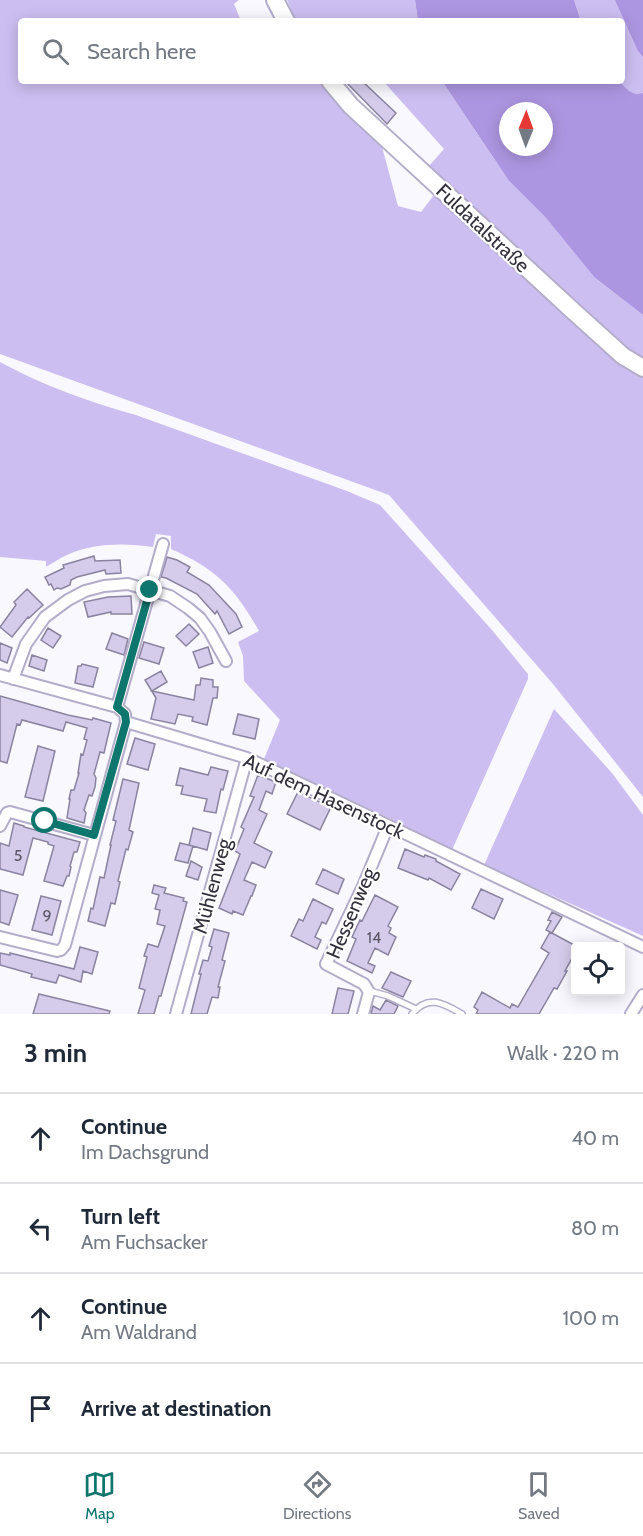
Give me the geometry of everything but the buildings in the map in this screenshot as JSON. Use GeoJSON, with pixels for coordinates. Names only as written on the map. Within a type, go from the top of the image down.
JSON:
{"type":"FeatureCollection","features":[{"type":"Feature","properties":{"kind":"main road"},"geometry":{"type":"LineString","coordinates":[[275,0],[284,18]]}},
{"type":"Feature","properties":{"kind":"main road","name":"Fuldatalstraße"},"geometry":{"type":"LineString","coordinates":[[333,84],[351,106],[571,309],[623,356],[643,368]]}},
{"type":"Feature","properties":{"kind":"street"},"geometry":{"type":"LineString","coordinates":[[117,707],[163,544]]}},
{"type":"Feature","properties":{"kind":"street"},"geometry":{"type":"LineString","coordinates":[[14,679],[26,644],[45,617],[85,591],[104,586],[128,584],[170,596],[200,618],[226,661]]}},
{"type":"Feature","properties":{"kind":"street"},"geometry":{"type":"LineString","coordinates":[[0,675],[117,707],[125,714],[126,722],[64,945],[61,950],[57,951],[0,937]]}},
{"type":"Feature","properties":{"kind":"street","name":"Auf dem Hasenstock"},"geometry":{"type":"LineString","coordinates":[[126,722],[247,758],[643,947]]}},
{"type":"Feature","properties":{"kind":"street","name":"Mühlenweg"},"geometry":{"type":"LineString","coordinates":[[176,1014],[247,758]]}},
{"type":"Feature","properties":{"kind":"street"},"geometry":{"type":"LineString","coordinates":[[0,826],[7,813],[10,812],[94,835]]}},
{"type":"Feature","properties":{"kind":"street","name":"Hessenweg"},"geometry":{"type":"LineString","coordinates":[[368,990],[364,984],[326,964],[364,884],[388,826]]}},
{"type":"Feature","properties":{"kind":"street"},"geometry":{"type":"LineString","coordinates":[[363,1014],[368,990]]}},
{"type":"Feature","properties":{"kind":"street"},"geometry":{"type":"LineString","coordinates":[[631,1014],[643,995]]}},
{"type":"Feature","properties":{"kind":"lane"},"geometry":{"type":"LineString","coordinates":[[368,990],[388,996],[414,1012],[419,1006],[434,1001],[462,1014]]}},
{"type":"Feature","properties":{"kind":"shaded area"},"geometry":{"type":"Polygon","coordinates":[[[0,0],[239,0],[234,4],[240,18],[18,18],[18,84],[326,84],[381,143],[398,206],[421,212],[437,191],[429,166],[444,149],[386,84],[444,84],[509,181],[546,218],[594,277],[643,315],[643,797],[553,684],[389,495],[0,354],[0,0]]]}},
{"type":"Feature","properties":{"kind":"shaded area"},"geometry":{"type":"Polygon","coordinates":[[[287,0],[415,0],[418,18],[295,18],[287,0]]]}},
{"type":"Feature","properties":{"kind":"shaded area"},"geometry":{"type":"Polygon","coordinates":[[[415,0],[574,0],[580,18],[418,18],[415,0]]]}},
{"type":"Feature","properties":{"kind":"shaded area"},"geometry":{"type":"Polygon","coordinates":[[[574,0],[643,0],[643,101],[622,84],[625,84],[625,18],[580,18],[574,0]]]}},
{"type":"Feature","properties":{"kind":"shaded area"},"geometry":{"type":"Polygon","coordinates":[[[615,0],[643,0],[643,57],[638,51],[615,0]]]}},
{"type":"Feature","properties":{"kind":"shaded area"},"geometry":{"type":"Polygon","coordinates":[[[444,84],[622,84],[632,93],[643,93],[643,315],[594,277],[546,218],[509,181],[444,84]]]}},
{"type":"Feature","properties":{"kind":"shaded area"},"geometry":{"type":"Polygon","coordinates":[[[0,362],[66,392],[136,415],[380,505],[492,630],[528,674],[528,679],[452,850],[264,759],[280,720],[244,681],[243,656],[238,642],[259,631],[223,581],[200,564],[171,549],[171,536],[156,534],[153,547],[120,545],[88,548],[67,555],[46,567],[46,561],[0,557],[0,362]]]}},
{"type":"Feature","properties":{"kind":"shaded area"},"geometry":{"type":"Polygon","coordinates":[[[554,709],[612,773],[643,815],[643,936],[484,865],[554,709]]]}},
{"type":"Feature","properties":{"kind":"route"},"geometry":{"type":"LineString","coordinates":[[45,821],[94,835],[126,722],[125,714],[117,707],[150,590]]}}]}
